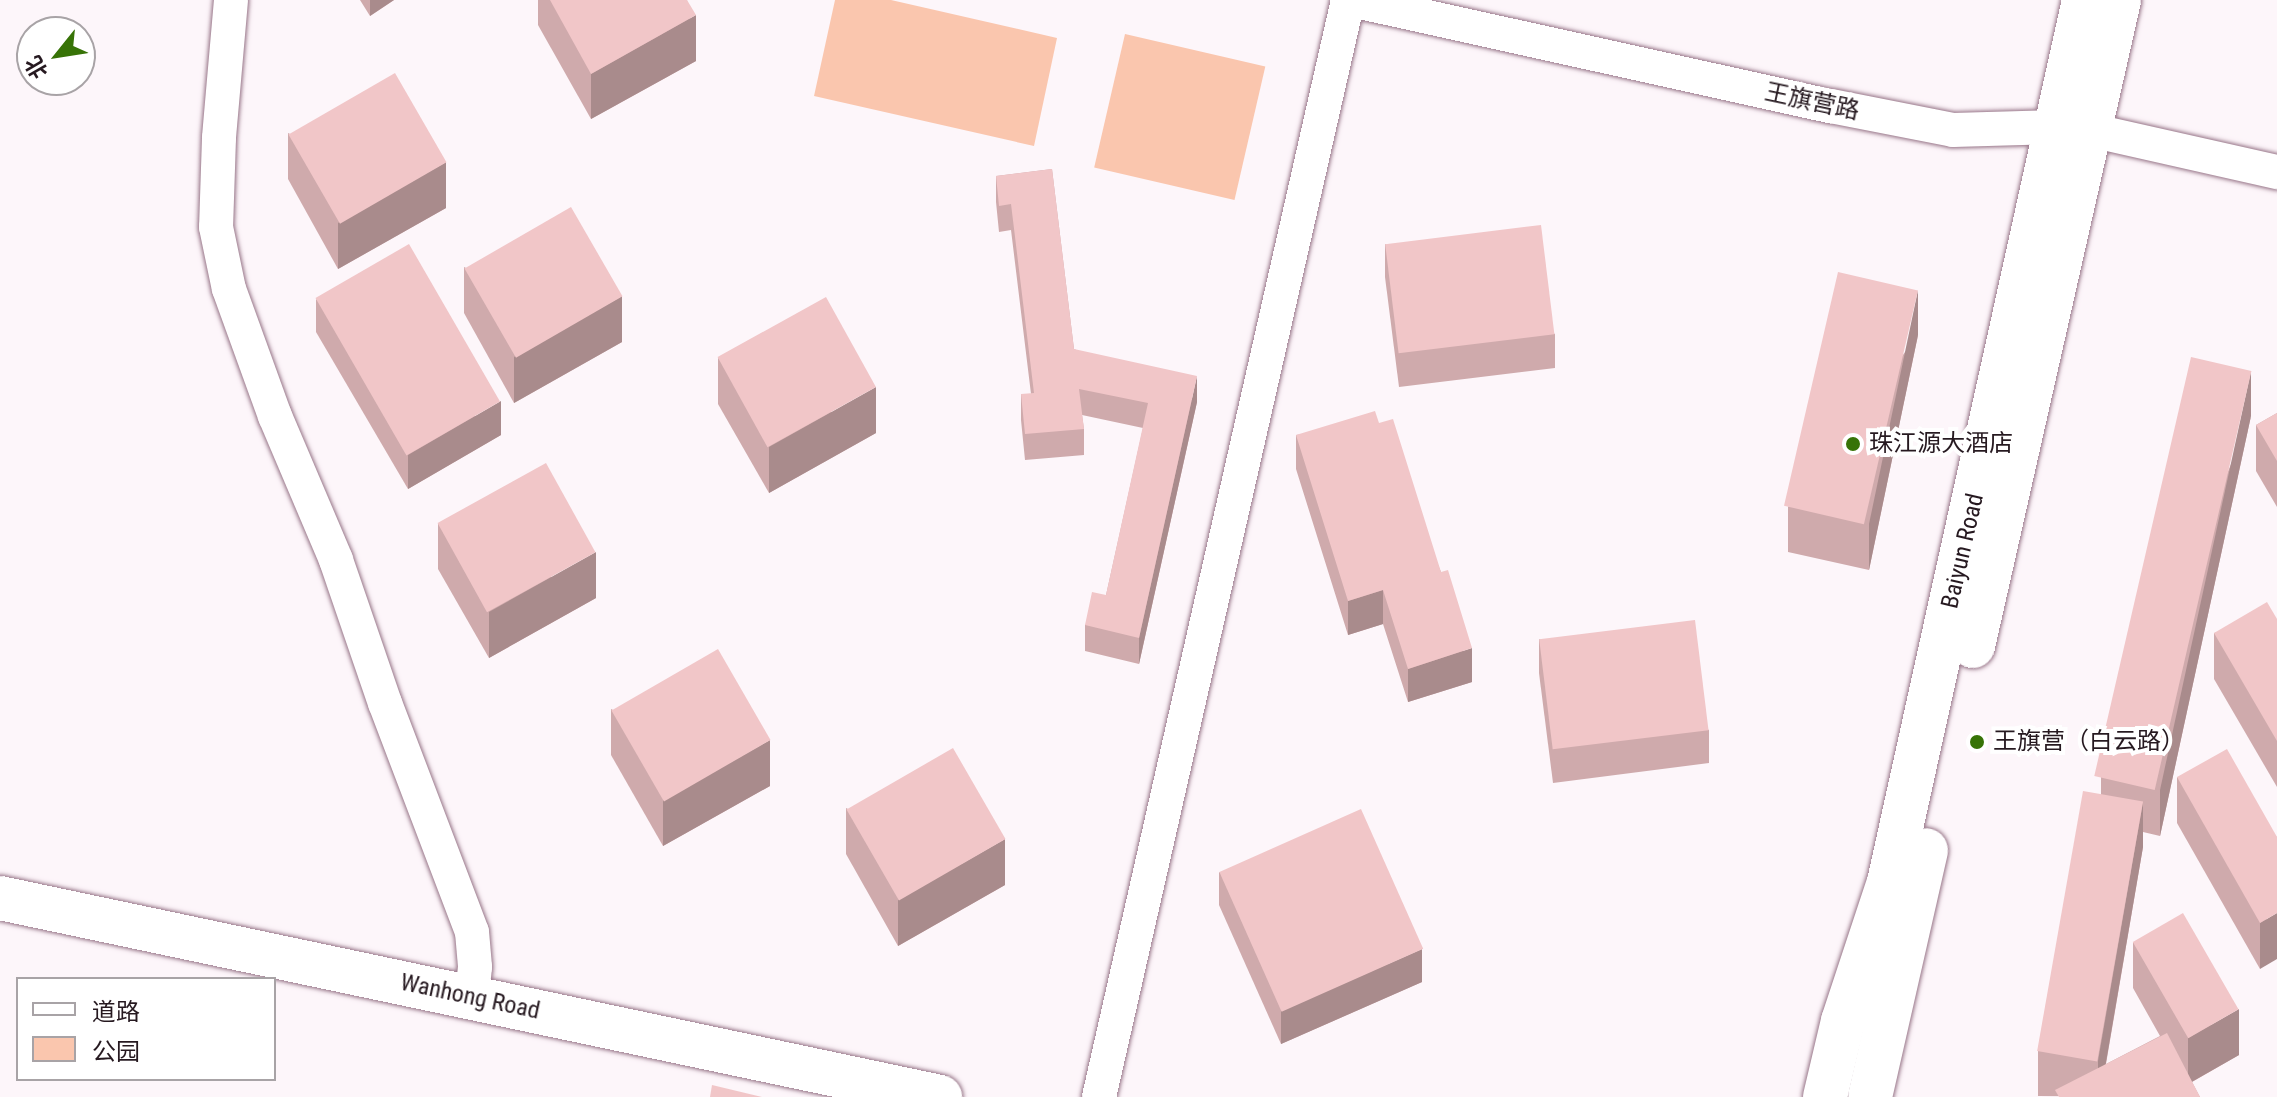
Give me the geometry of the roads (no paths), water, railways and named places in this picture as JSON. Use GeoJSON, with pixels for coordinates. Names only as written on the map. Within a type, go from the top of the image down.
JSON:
{"type":"FeatureCollection","features":[{"type":"Feature","properties":{"kind":"main road","name":"Baiyun Road"},"geometry":{"type":"LineString","coordinates":[[1870,1097],[2074,128],[2084,0]]}},
{"type":"Feature","properties":{"kind":"main road","name":"Baiyun Road"},"geometry":{"type":"LineString","coordinates":[[1825,1097],[1843,1021],[1889,882],[2074,128],[2119,0]]}},
{"type":"Feature","properties":{"kind":"main road","name":"Wanhong Road"},"geometry":{"type":"LineString","coordinates":[[0,898],[940,1097]]}},
{"type":"Feature","properties":{"kind":"street"},"geometry":{"type":"LineString","coordinates":[[231,0],[219,138],[216,227],[229,289],[275,416],[336,560],[385,703],[472,932],[475,967],[472,997]]}},
{"type":"Feature","properties":{"kind":"street"},"geometry":{"type":"LineString","coordinates":[[1099,1097],[1350,0]]}},
{"type":"Feature","properties":{"kind":"street","name":"王旗营路"},"geometry":{"type":"LineString","coordinates":[[1350,0],[1953,130],[2074,128],[2277,172]]}},
{"type":"Feature","properties":{"kind":"place","name":"珠江源大酒店"},"geometry":{"type":"Point","coordinates":[1853,444]}},
{"type":"Feature","properties":{"kind":"place","name":"王旗营（白云路）"},"geometry":{"type":"Point","coordinates":[1977,742]}}]}
